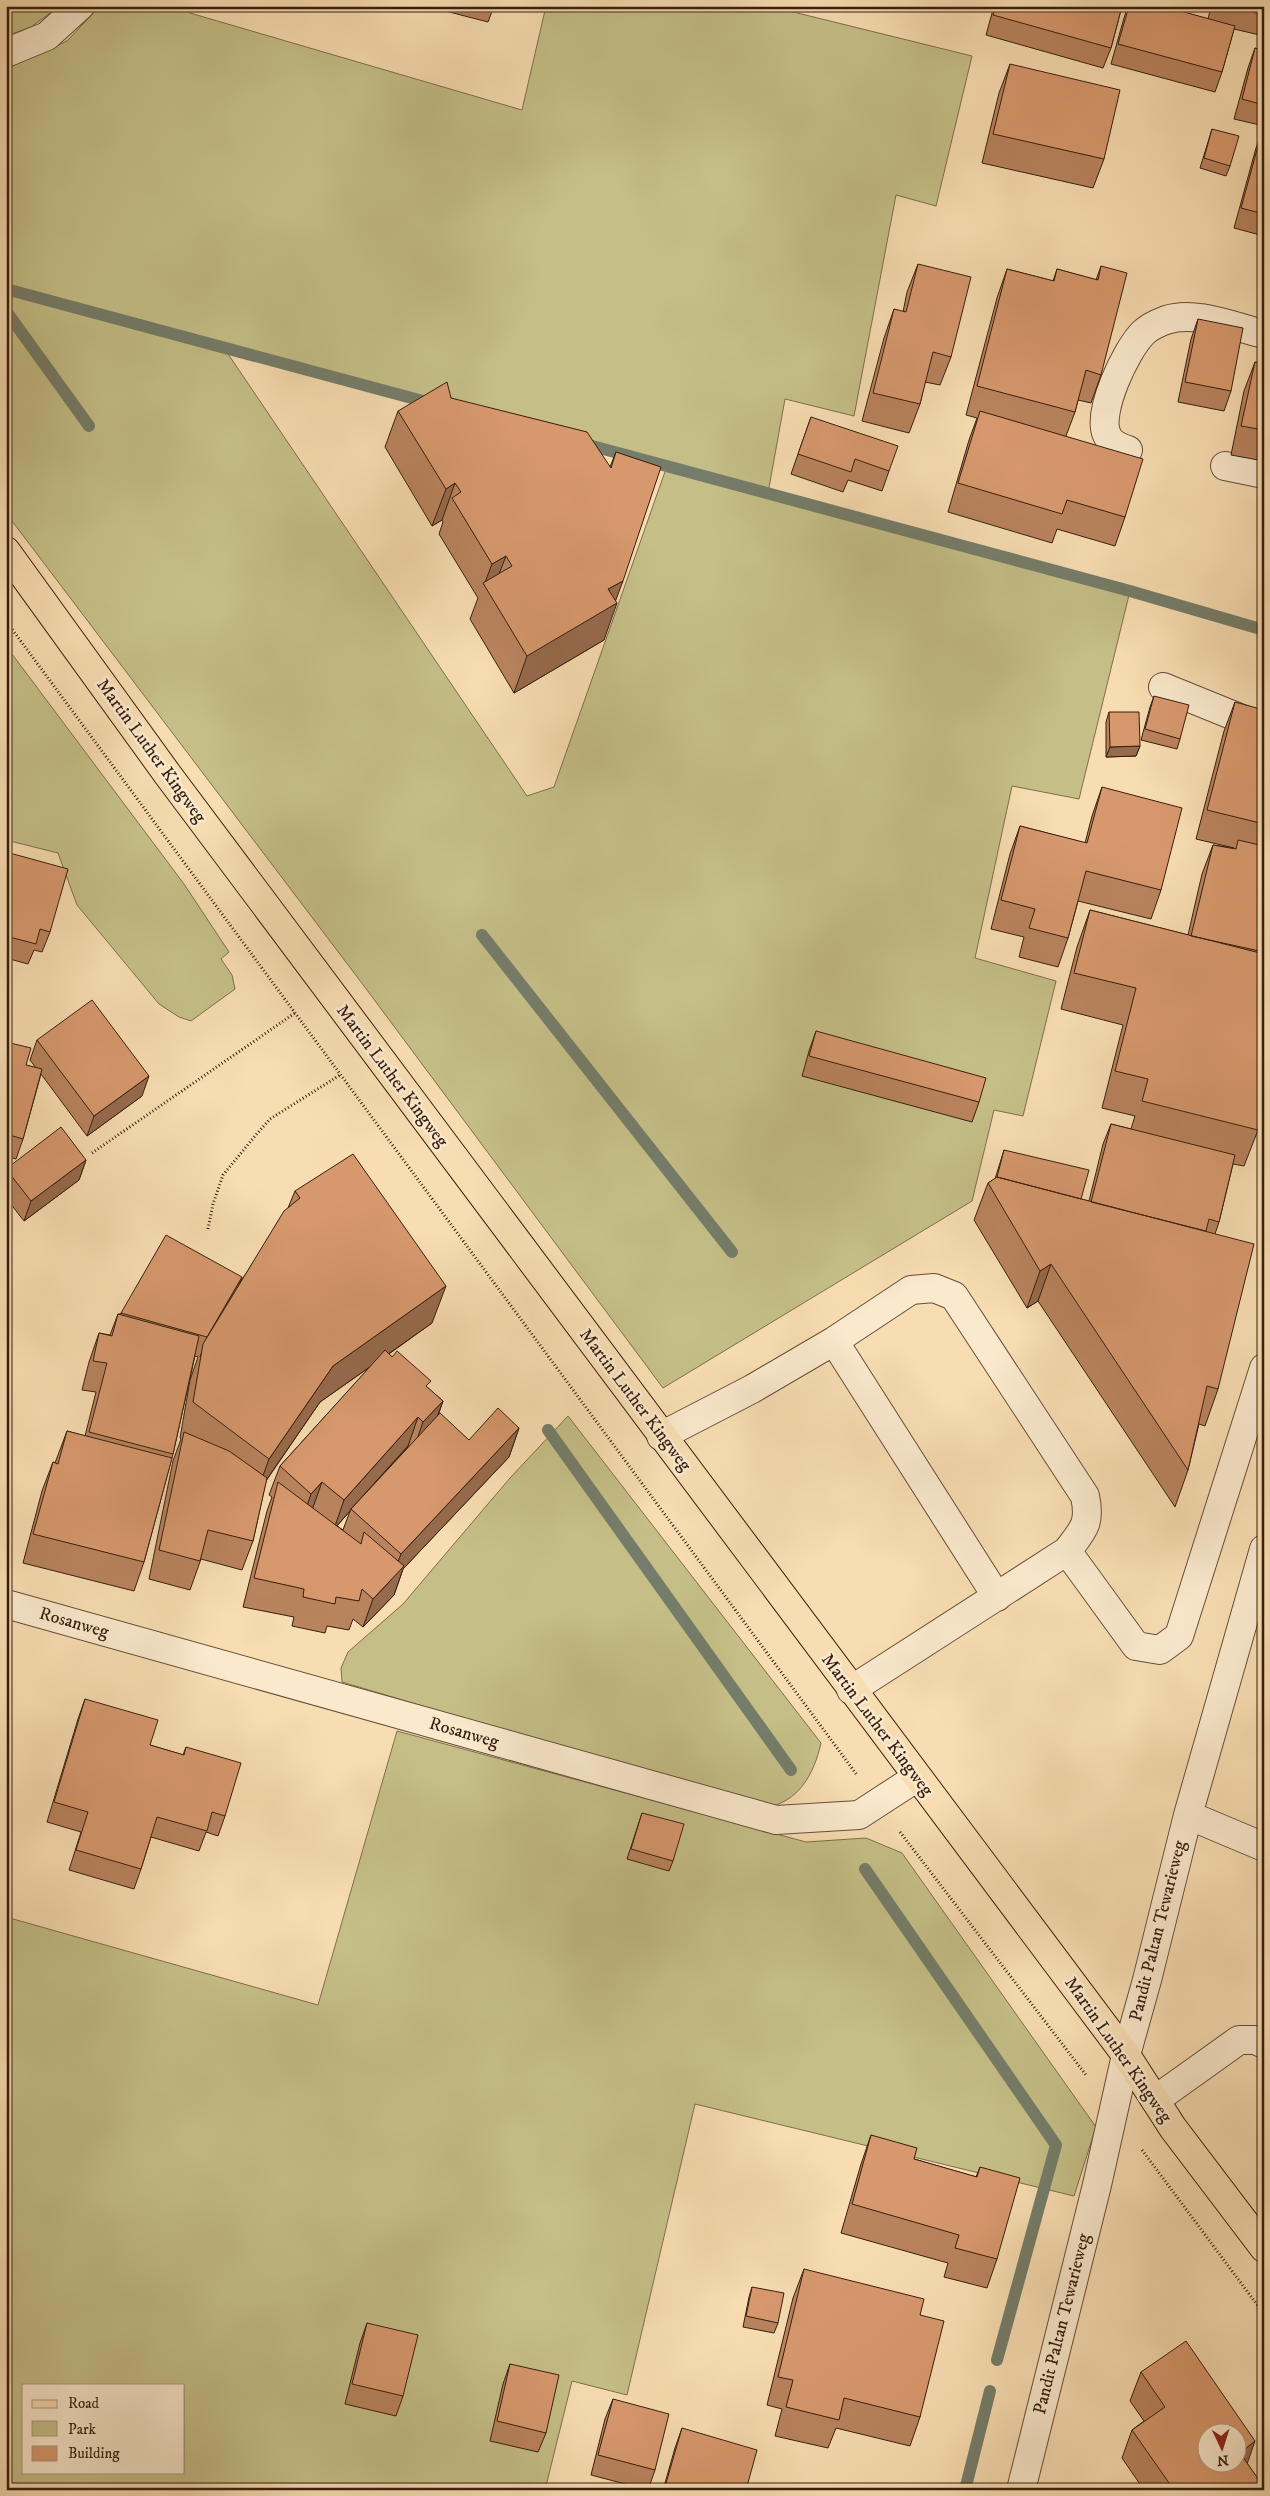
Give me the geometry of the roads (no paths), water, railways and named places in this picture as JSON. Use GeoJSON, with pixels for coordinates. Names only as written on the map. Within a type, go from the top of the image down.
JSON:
{"type":"FeatureCollection","features":[{"type":"Feature","properties":{"kind":"main road","name":"Martin Luther Kingweg"},"geometry":{"type":"LineString","coordinates":[[6,551],[168,775],[916,1778],[1126,2055],[1173,2128],[1264,2248]]}},
{"type":"Feature","properties":{"kind":"street"},"geometry":{"type":"LineString","coordinates":[[6,53],[48,36],[80,6]]}},
{"type":"Feature","properties":{"kind":"street"},"geometry":{"type":"LineString","coordinates":[[1128,450],[1112,442],[1106,435],[1104,419],[1117,378],[1128,355],[1143,333],[1167,320],[1182,317],[1196,318],[1264,334]]}},
{"type":"Feature","properties":{"kind":"street"},"geometry":{"type":"LineString","coordinates":[[1225,466],[1264,474]]}},
{"type":"Feature","properties":{"kind":"street"},"geometry":{"type":"LineString","coordinates":[[1163,687],[1264,728]]}},
{"type":"Feature","properties":{"kind":"street"},"geometry":{"type":"LineString","coordinates":[[661,1436],[752,1389],[834,1341],[911,1290],[934,1288],[954,1296],[1085,1496],[1089,1514],[1085,1528],[1067,1551],[851,1690]]}},
{"type":"Feature","properties":{"kind":"street"},"geometry":{"type":"LineString","coordinates":[[834,1341],[997,1597]]}},
{"type":"Feature","properties":{"kind":"street"},"geometry":{"type":"LineString","coordinates":[[1067,1551],[1136,1646],[1160,1650],[1179,1636],[1264,1368]]}},
{"type":"Feature","properties":{"kind":"street","name":"Pandit Paltan Tewarieweg"},"geometry":{"type":"LineString","coordinates":[[1020,2490],[1126,2055],[1148,1980],[1188,1816],[1264,1549]]}},
{"type":"Feature","properties":{"kind":"street","name":"Rosanweg"},"geometry":{"type":"LineString","coordinates":[[6,1604],[776,1820],[859,1816],[916,1778]]}},
{"type":"Feature","properties":{"kind":"street"},"geometry":{"type":"LineString","coordinates":[[1188,1816],[1264,1847]]}},
{"type":"Feature","properties":{"kind":"street"},"geometry":{"type":"LineString","coordinates":[[1155,2100],[1239,2040],[1255,2040],[1264,2044]]}},
{"type":"Feature","properties":{"kind":"waterway"},"geometry":{"type":"LineString","coordinates":[[6,289],[434,404]]}},
{"type":"Feature","properties":{"kind":"waterway"},"geometry":{"type":"LineString","coordinates":[[6,311],[89,426]]}},
{"type":"Feature","properties":{"kind":"waterway"},"geometry":{"type":"LineString","coordinates":[[581,443],[1130,591],[1264,630]]}},
{"type":"Feature","properties":{"kind":"waterway"},"geometry":{"type":"LineString","coordinates":[[482,935],[732,1252]]}},
{"type":"Feature","properties":{"kind":"waterway"},"geometry":{"type":"LineString","coordinates":[[548,1430],[791,1770]]}},
{"type":"Feature","properties":{"kind":"waterway"},"geometry":{"type":"LineString","coordinates":[[865,1869],[1056,2145],[997,2360]]}},
{"type":"Feature","properties":{"kind":"waterway"},"geometry":{"type":"LineString","coordinates":[[965,2490],[990,2391]]}}]}
